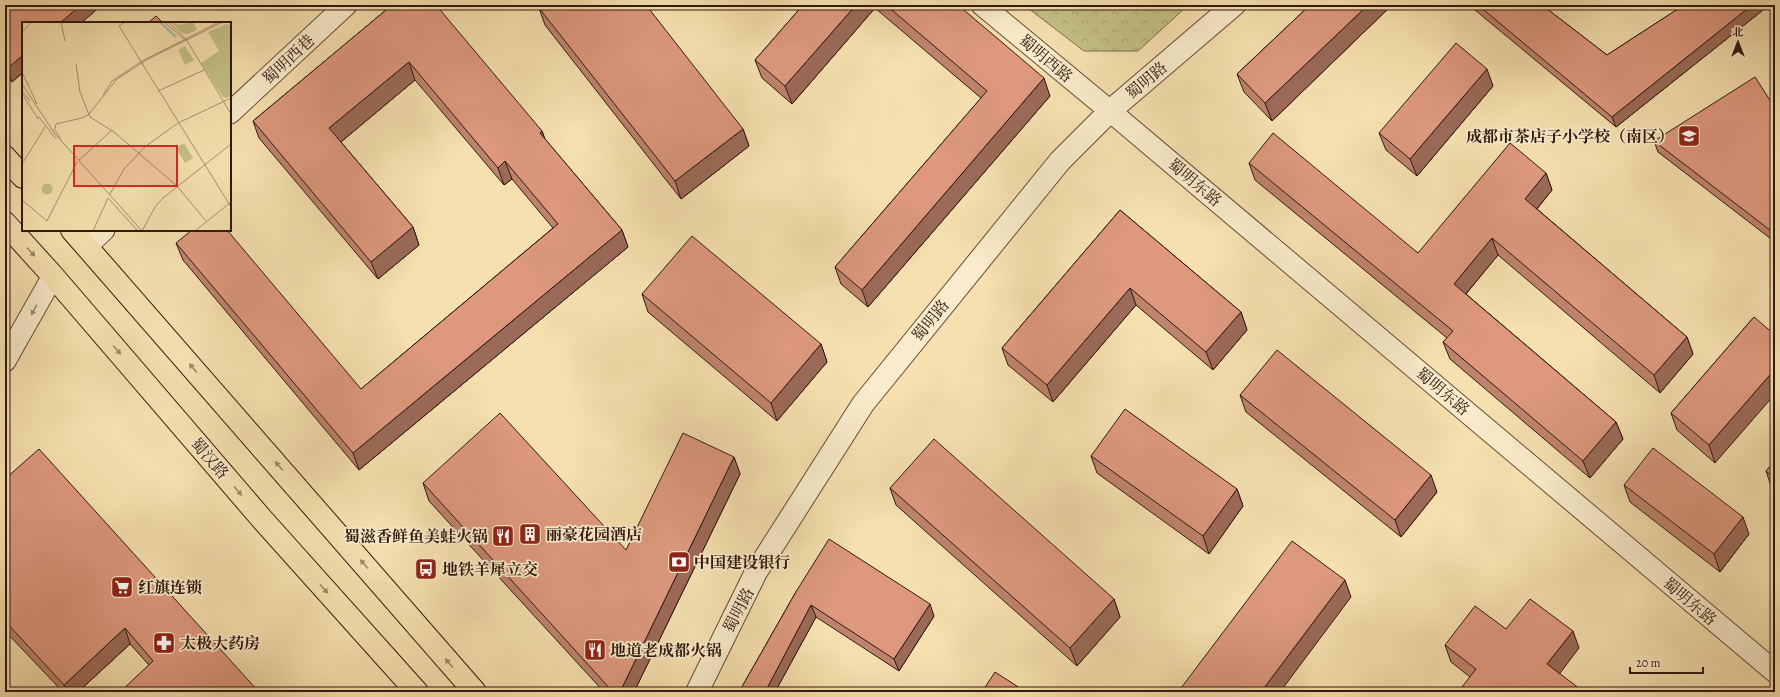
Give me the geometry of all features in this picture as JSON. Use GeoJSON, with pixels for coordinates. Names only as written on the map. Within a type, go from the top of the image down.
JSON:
{"type":"FeatureCollection","features":[{"type":"Feature","properties":{"kind":"highway"},"geometry":{"type":"LineString","coordinates":[[5,157],[22,175]]}},
{"type":"Feature","properties":{"kind":"highway","name":"蜀汉路"},"geometry":{"type":"LineString","coordinates":[[5,223],[53,276],[261,518],[416,692]]}},
{"type":"Feature","properties":{"kind":"highway"},"geometry":{"type":"LineString","coordinates":[[73,231],[475,692]]}},
{"type":"Feature","properties":{"kind":"street","name":"蜀明西巷"},"geometry":{"type":"LineString","coordinates":[[231,112],[346,5]]}},
{"type":"Feature","properties":{"kind":"street","name":"蜀明西路"},"geometry":{"type":"LineString","coordinates":[[982,5],[1110,111]]}},
{"type":"Feature","properties":{"kind":"street","name":"蜀明路"},"geometry":{"type":"LineString","coordinates":[[697,692],[756,572],[863,404],[1060,161],[1110,111],[1234,5]]}},
{"type":"Feature","properties":{"kind":"street","name":"蜀明东路"},"geometry":{"type":"LineString","coordinates":[[1110,111],[1775,672]]}},
{"type":"Feature","properties":{"kind":"street"},"geometry":{"type":"LineString","coordinates":[[87,246],[103,231]]}},
{"type":"Feature","properties":{"kind":"street"},"geometry":{"type":"LineString","coordinates":[[5,361],[53,276]]}},
{"type":"Feature","properties":{"kind":"green space"},"geometry":{"type":"Polygon","coordinates":[[[1024,5],[1181,5],[1185,8],[1138,51],[1084,51],[1024,5]]]}},
{"type":"Feature","properties":{"kind":"building"},"geometry":{"type":"Polygon","coordinates":[[[5,5],[81,5],[61,22],[22,22],[22,56],[7,69],[5,67],[5,5]]]}},
{"type":"Feature","properties":{"kind":"building"},"geometry":{"type":"Polygon","coordinates":[[[392,5],[436,5],[542,131],[540,133],[622,230],[353,453],[176,243],[191,231],[228,231],[361,389],[558,224],[505,161],[498,168],[409,62],[329,128],[413,227],[371,262],[253,121],[392,5]]]}},
{"type":"Feature","properties":{"kind":"building"},"geometry":{"type":"Polygon","coordinates":[[[543,5],[646,5],[743,129],[675,181],[539,8],[543,5]]]}},
{"type":"Feature","properties":{"kind":"building"},"geometry":{"type":"Polygon","coordinates":[[[803,5],[856,5],[785,86],[755,60],[803,5]]]}},
{"type":"Feature","properties":{"kind":"building"},"geometry":{"type":"Polygon","coordinates":[[[886,5],[958,5],[1044,78],[862,290],[835,267],[987,91],[886,5]]]}},
{"type":"Feature","properties":{"kind":"building"},"geometry":{"type":"Polygon","coordinates":[[[1310,5],[1368,5],[1265,103],[1237,74],[1310,5]]]}},
{"type":"Feature","properties":{"kind":"building"},"geometry":{"type":"Polygon","coordinates":[[[1478,5],[1542,5],[1607,55],[1684,5],[1752,5],[1612,117],[1478,5]]]}},
{"type":"Feature","properties":{"kind":"building"},"geometry":{"type":"Polygon","coordinates":[[[156,16],[162,22],[149,22],[156,16]]]}},
{"type":"Feature","properties":{"kind":"building"},"geometry":{"type":"Polygon","coordinates":[[[1456,43],[1487,69],[1410,159],[1379,133],[1456,43]]]}},
{"type":"Feature","properties":{"kind":"building"},"geometry":{"type":"Polygon","coordinates":[[[1755,77],[1775,108],[1775,234],[1654,141],[1755,77]]]}},
{"type":"Feature","properties":{"kind":"building"},"geometry":{"type":"Polygon","coordinates":[[[1273,133],[1418,253],[1510,143],[1546,173],[1525,199],[1687,337],[1654,375],[1492,238],[1454,284],[1616,422],[1583,461],[1443,342],[1453,331],[1249,163],[1273,133]]]}},
{"type":"Feature","properties":{"kind":"building"},"geometry":{"type":"Polygon","coordinates":[[[1120,210],[1241,312],[1206,352],[1130,288],[1047,385],[1002,348],[1120,210]]]}},
{"type":"Feature","properties":{"kind":"building"},"geometry":{"type":"Polygon","coordinates":[[[692,236],[821,344],[771,403],[642,294],[692,236]]]}},
{"type":"Feature","properties":{"kind":"building"},"geometry":{"type":"Polygon","coordinates":[[[1754,317],[1775,335],[1775,369],[1709,445],[1671,413],[1754,317]]]}},
{"type":"Feature","properties":{"kind":"building"},"geometry":{"type":"Polygon","coordinates":[[[1277,350],[1431,475],[1395,520],[1240,395],[1277,350]]]}},
{"type":"Feature","properties":{"kind":"building"},"geometry":{"type":"Polygon","coordinates":[[[1125,409],[1237,489],[1203,536],[1091,456],[1125,409]]]}},
{"type":"Feature","properties":{"kind":"building","name":"丽豪花园酒店"},"geometry":{"type":"Polygon","coordinates":[[[500,413],[626,550],[683,433],[734,457],[620,692],[613,692],[423,483],[500,413]]]}},
{"type":"Feature","properties":{"kind":"building"},"geometry":{"type":"Polygon","coordinates":[[[934,439],[1114,599],[1070,648],[890,488],[934,439]]]}},
{"type":"Feature","properties":{"kind":"building"},"geometry":{"type":"Polygon","coordinates":[[[1653,448],[1743,517],[1714,554],[1624,485],[1653,448]]]}},
{"type":"Feature","properties":{"kind":"building"},"geometry":{"type":"Polygon","coordinates":[[[39,449],[259,692],[120,692],[153,661],[125,628],[64,685],[5,621],[5,479],[39,449]]]}},
{"type":"Feature","properties":{"kind":"building"},"geometry":{"type":"Polygon","coordinates":[[[1775,461],[1775,479],[1766,471],[1775,461]]]}},
{"type":"Feature","properties":{"kind":"building"},"geometry":{"type":"Polygon","coordinates":[[[829,539],[930,604],[894,659],[811,605],[765,692],[739,692],[797,590],[829,539]]]}},
{"type":"Feature","properties":{"kind":"building"},"geometry":{"type":"Polygon","coordinates":[[[1292,541],[1345,580],[1261,692],[1178,692],[1292,541]]]}},
{"type":"Feature","properties":{"kind":"building"},"geometry":{"type":"Polygon","coordinates":[[[1775,570],[1775,579],[1771,573],[1775,570]]]}},
{"type":"Feature","properties":{"kind":"building"},"geometry":{"type":"Polygon","coordinates":[[[1530,599],[1573,631],[1547,664],[1584,692],[1458,692],[1476,669],[1445,645],[1475,606],[1506,629],[1530,599]]]}},
{"type":"Feature","properties":{"kind":"building"},"geometry":{"type":"Polygon","coordinates":[[[995,672],[1026,692],[982,692],[995,672]]]}},
{"type":"Feature","properties":{"kind":"place","name":"成都市茶店子小学校（南区）"},"geometry":{"type":"Point","coordinates":[1689,136]}},
{"type":"Feature","properties":{"kind":"place","name":"丽豪花园酒店"},"geometry":{"type":"Point","coordinates":[530,534]}},
{"type":"Feature","properties":{"kind":"place","name":"蜀滋香鲜鱼美蛙火锅"},"geometry":{"type":"Point","coordinates":[503,536]}},
{"type":"Feature","properties":{"kind":"place","name":"中国建设银行"},"geometry":{"type":"Point","coordinates":[679,562]}},
{"type":"Feature","properties":{"kind":"place","name":"地铁羊犀立交"},"geometry":{"type":"Point","coordinates":[426,569]}},
{"type":"Feature","properties":{"kind":"place","name":"红旗连锁"},"geometry":{"type":"Point","coordinates":[122,587]}},
{"type":"Feature","properties":{"kind":"place","name":"太极大药房"},"geometry":{"type":"Point","coordinates":[164,643]}},
{"type":"Feature","properties":{"kind":"place","name":"地道老成都火锅"},"geometry":{"type":"Point","coordinates":[595,650]}}]}
